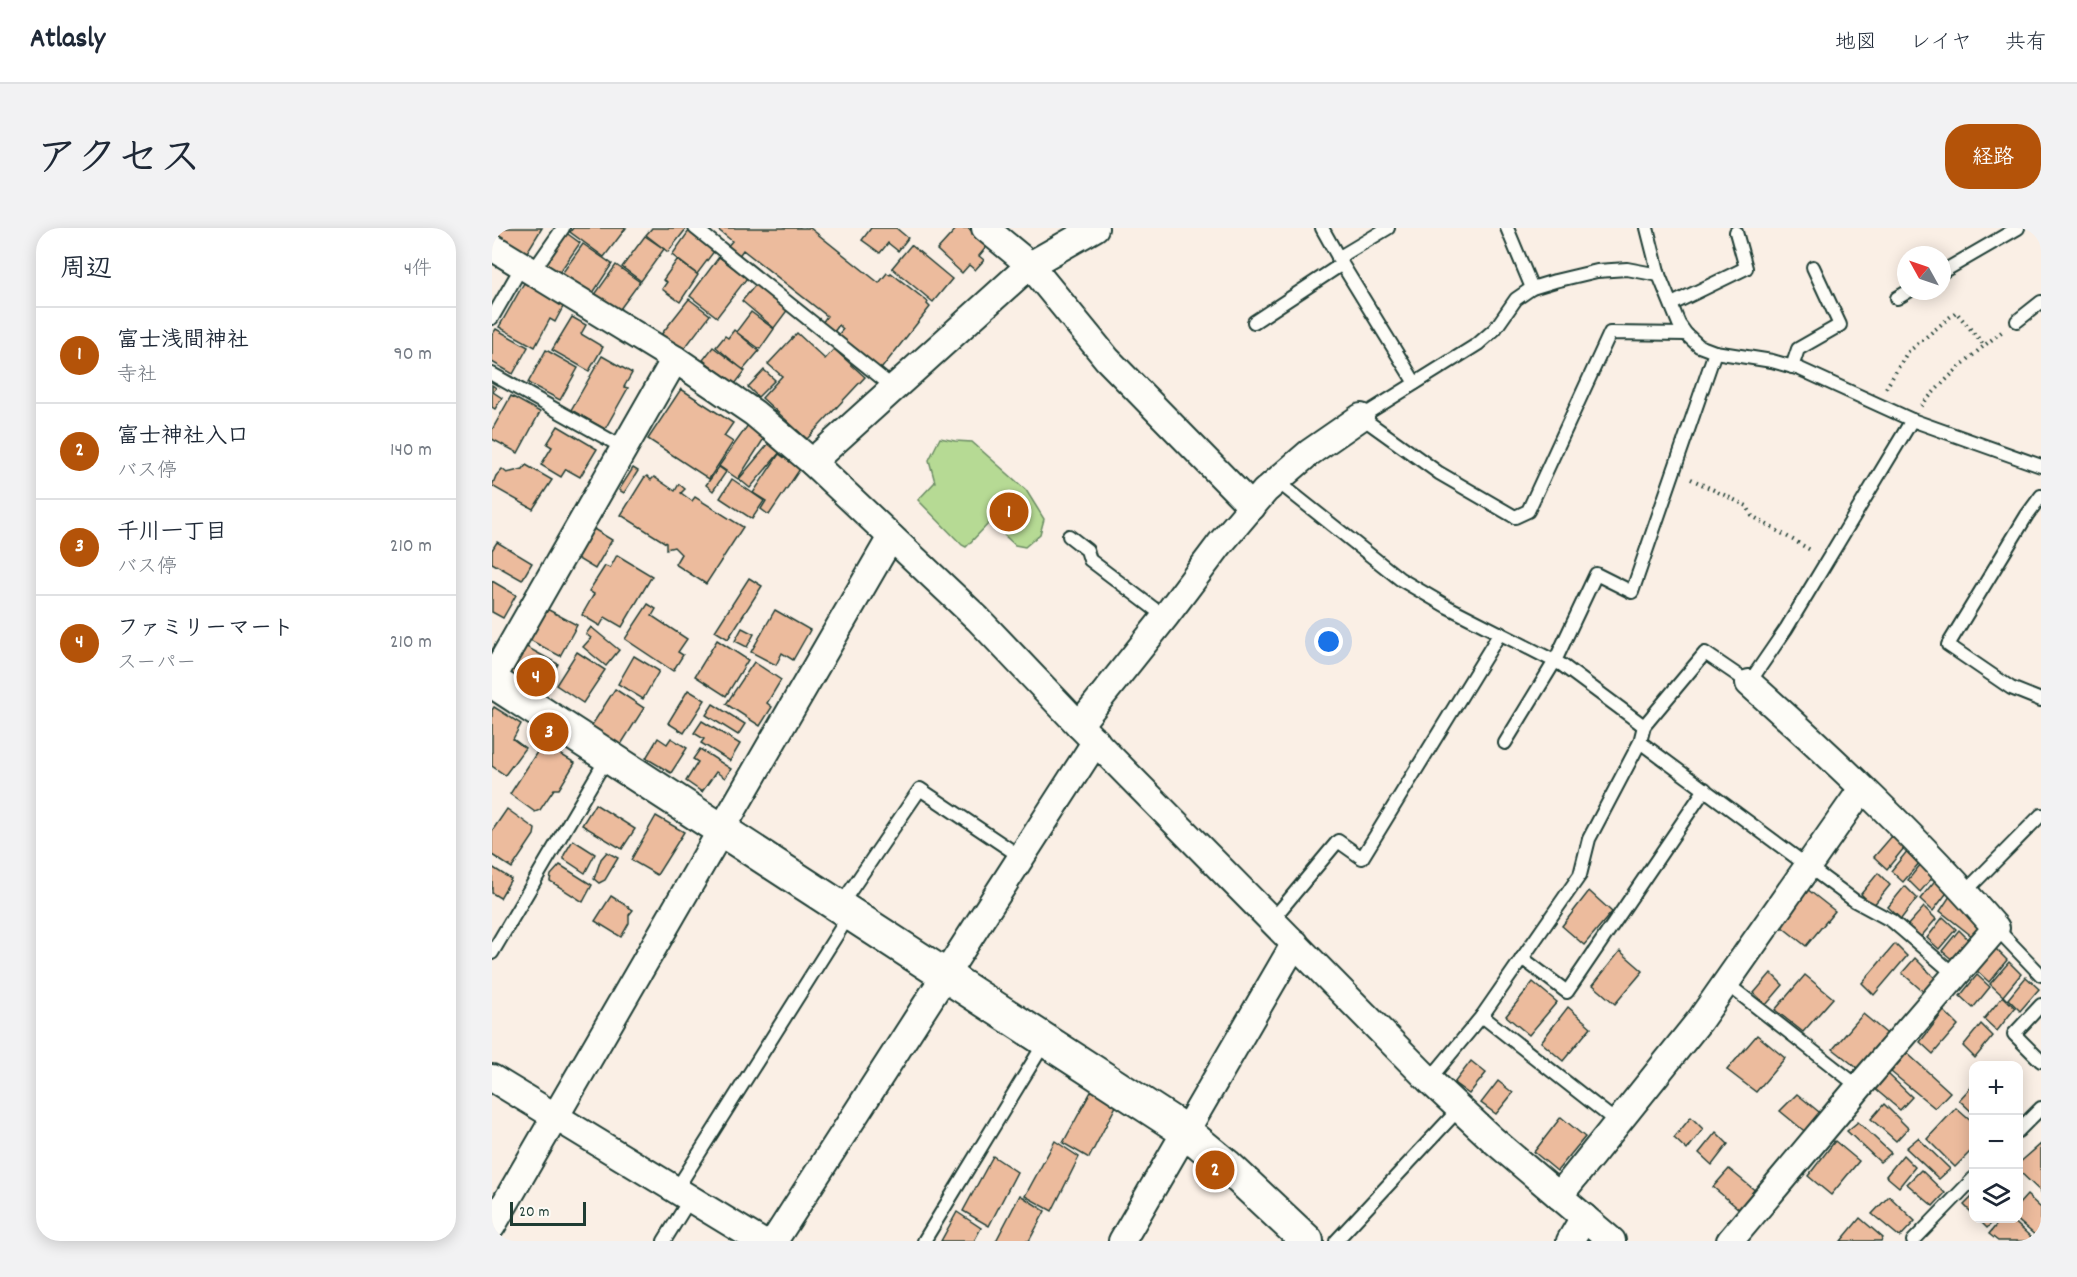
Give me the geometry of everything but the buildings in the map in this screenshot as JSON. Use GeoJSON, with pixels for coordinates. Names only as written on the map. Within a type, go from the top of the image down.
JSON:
{"type":"FeatureCollection","features":[{"type":"Feature","properties":{"kind":"street"},"geometry":{"type":"LineString","coordinates":[[985,228],[1030,265],[1107,359],[1252,507]]}},
{"type":"Feature","properties":{"kind":"street"},"geometry":{"type":"LineString","coordinates":[[812,462],[1030,265],[1068,238],[1095,228]]}},
{"type":"Feature","properties":{"kind":"street"},"geometry":{"type":"LineString","coordinates":[[492,247],[675,359],[754,413],[812,462],[978,619],[1429,1080],[1492,1139],[1612,1241]]}},
{"type":"Feature","properties":{"kind":"street"},"geometry":{"type":"LineString","coordinates":[[675,359],[492,680],[1185,1131],[1226,1165],[1307,1241]]}},
{"type":"Feature","properties":{"kind":"street"},"geometry":{"type":"LineString","coordinates":[[774,1241],[1021,857],[1088,733],[1165,617],[1220,544],[1277,481],[1309,453],[1361,417]]}},
{"type":"Feature","properties":{"kind":"street"},"geometry":{"type":"LineString","coordinates":[[492,1226],[891,537]]}},
{"type":"Feature","properties":{"kind":"street"},"geometry":{"type":"LineString","coordinates":[[1730,1241],[1996,928],[1926,850],[1749,683]]}},
{"type":"Feature","properties":{"kind":"street"},"geometry":{"type":"LineString","coordinates":[[1559,1196],[1700,1020],[1862,789]]}},
{"type":"Feature","properties":{"kind":"street"},"geometry":{"type":"LineString","coordinates":[[1122,1241],[1294,943]]}},
{"type":"Feature","properties":{"kind":"street"},"geometry":{"type":"LineString","coordinates":[[492,1078],[760,1241]]}},
{"type":"Feature","properties":{"kind":"street"},"geometry":{"type":"LineString","coordinates":[[1570,1241],[1584,1217]]}},
{"type":"Feature","properties":{"kind":"lane"},"geometry":{"type":"LineString","coordinates":[[492,318],[527,268],[563,228]]}},
{"type":"Feature","properties":{"kind":"lane"},"geometry":{"type":"LineString","coordinates":[[695,228],[894,388]]}},
{"type":"Feature","properties":{"kind":"lane"},"geometry":{"type":"LineString","coordinates":[[1322,228],[1415,383]]}},
{"type":"Feature","properties":{"kind":"lane"},"geometry":{"type":"LineString","coordinates":[[1254,322],[1388,228]]}},
{"type":"Feature","properties":{"kind":"lane"},"geometry":{"type":"LineString","coordinates":[[1507,228],[1532,288]]}},
{"type":"Feature","properties":{"kind":"lane"},"geometry":{"type":"LineString","coordinates":[[1647,228],[1659,275],[1679,324],[1699,346],[1715,352],[1772,361],[1792,367],[1912,420],[2041,466]]}},
{"type":"Feature","properties":{"kind":"lane"},"geometry":{"type":"LineString","coordinates":[[1951,267],[2018,228]]}},
{"type":"Feature","properties":{"kind":"lane"},"geometry":{"type":"LineString","coordinates":[[1672,304],[1746,268],[1736,232]]}},
{"type":"Feature","properties":{"kind":"lane"},"geometry":{"type":"LineString","coordinates":[[1792,367],[1798,349],[1840,325],[1813,267]]}},
{"type":"Feature","properties":{"kind":"lane"},"geometry":{"type":"LineString","coordinates":[[1659,275],[1628,269],[1597,271],[1532,288],[1516,299],[1495,329],[1478,344],[1361,417],[1439,473],[1515,517],[1528,512],[1610,333],[1686,334]]}},
{"type":"Feature","properties":{"kind":"lane"},"geometry":{"type":"LineString","coordinates":[[2017,321],[2041,302]]}},
{"type":"Feature","properties":{"kind":"lane"},"geometry":{"type":"LineString","coordinates":[[1505,743],[1554,661],[1596,574],[1632,592],[1715,352]]}},
{"type":"Feature","properties":{"kind":"lane"},"geometry":{"type":"LineString","coordinates":[[492,374],[624,448]]}},
{"type":"Feature","properties":{"kind":"lane"},"geometry":{"type":"LineString","coordinates":[[1429,1080],[1482,1016],[1580,875],[1589,838],[1640,742],[1640,734],[1644,726],[1705,653],[1749,683],[1786,629],[1912,420]]}},
{"type":"Feature","properties":{"kind":"lane"},"geometry":{"type":"LineString","coordinates":[[1277,481],[1400,579],[1448,607],[1554,661],[1644,726]]}},
{"type":"Feature","properties":{"kind":"lane"},"geometry":{"type":"LineString","coordinates":[[2041,496],[2027,515],[1948,645],[2012,688],[2041,700]]}},
{"type":"Feature","properties":{"kind":"lane"},"geometry":{"type":"LineString","coordinates":[[1070,536],[1086,550],[1090,560],[1165,617]]}},
{"type":"Feature","properties":{"kind":"lane"},"geometry":{"type":"LineString","coordinates":[[1272,920],[1338,841],[1362,858],[1500,633]]}},
{"type":"Feature","properties":{"kind":"lane"},"geometry":{"type":"LineString","coordinates":[[1640,742],[1855,901],[1892,921],[1955,975]]}},
{"type":"Feature","properties":{"kind":"lane"},"geometry":{"type":"LineString","coordinates":[[492,953],[608,756]]}},
{"type":"Feature","properties":{"kind":"lane"},"geometry":{"type":"LineString","coordinates":[[664,1241],[683,1194],[845,910],[920,789],[1021,857]]}},
{"type":"Feature","properties":{"kind":"lane"},"geometry":{"type":"LineString","coordinates":[[1522,958],[1567,992],[1705,789]]}},
{"type":"Feature","properties":{"kind":"lane"},"geometry":{"type":"LineString","coordinates":[[1965,892],[2040,819]]}},
{"type":"Feature","properties":{"kind":"lane"},"geometry":{"type":"LineString","coordinates":[[1996,928],[2041,975]]}},
{"type":"Feature","properties":{"kind":"lane"},"geometry":{"type":"LineString","coordinates":[[1726,983],[1859,1087]]}},
{"type":"Feature","properties":{"kind":"lane"},"geometry":{"type":"LineString","coordinates":[[2041,1005],[2014,1034],[2041,1061]]}},
{"type":"Feature","properties":{"kind":"lane"},"geometry":{"type":"LineString","coordinates":[[1482,1016],[1618,1123]]}},
{"type":"Feature","properties":{"kind":"lane"},"geometry":{"type":"LineString","coordinates":[[924,1241],[1046,1041]]}},
{"type":"Feature","properties":{"kind":"lane"},"geometry":{"type":"LineString","coordinates":[[1336,1241],[1459,1108]]}},
{"type":"Feature","properties":{"kind":"lane"},"geometry":{"type":"LineString","coordinates":[[2023,1127],[2041,1108]]}},
{"type":"Feature","properties":{"kind":"lane"},"geometry":{"type":"LineString","coordinates":[[1913,1241],[1969,1183]]}},
{"type":"Feature","properties":{"kind":"path"},"geometry":{"type":"LineString","coordinates":[[1877,404],[1907,353],[1956,312],[1984,345]]}},
{"type":"Feature","properties":{"kind":"path"},"geometry":{"type":"LineString","coordinates":[[1912,420],[1943,381],[1984,345],[2017,321]]}},
{"type":"Feature","properties":{"kind":"path"},"geometry":{"type":"LineString","coordinates":[[1674,471],[1747,506],[1752,516],[1827,560]]}},
{"type":"Feature","properties":{"kind":"green space"},"geometry":{"type":"Polygon","coordinates":[[[940,438],[972,442],[1026,490],[1044,519],[1040,534],[1025,547],[1015,545],[990,522],[966,547],[962,545],[918,500],[935,482],[929,460],[940,438]]]}},
{"type":"Feature","properties":{"kind":"place","name":"富士浅間神社"},"geometry":{"type":"Point","coordinates":[1009,512]}},
{"type":"Feature","properties":{"kind":"place","name":"ファミリーマート"},"geometry":{"type":"Point","coordinates":[536,677]}},
{"type":"Feature","properties":{"kind":"place","name":"千川一丁目"},"geometry":{"type":"Point","coordinates":[549,732]}},
{"type":"Feature","properties":{"kind":"place","name":"富士神社入口"},"geometry":{"type":"Point","coordinates":[1215,1170]}}]}
